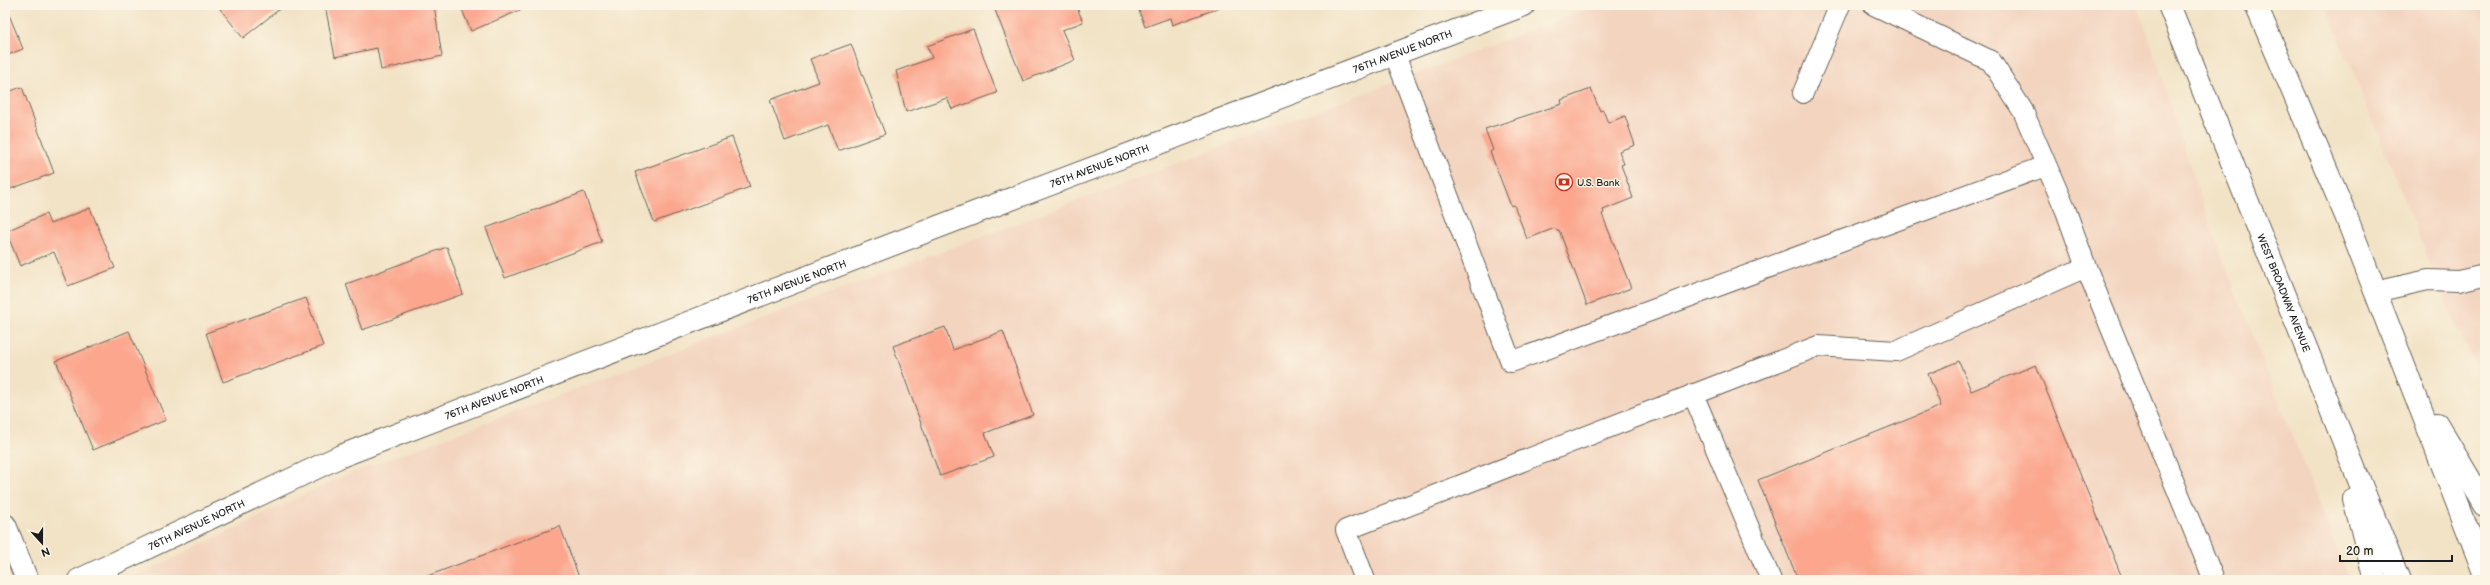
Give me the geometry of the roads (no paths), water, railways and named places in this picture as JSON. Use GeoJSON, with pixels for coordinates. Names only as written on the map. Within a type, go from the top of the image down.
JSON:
{"type":"FeatureCollection","features":[{"type":"Feature","properties":{"kind":"street","name":"76TH AVENUE NORTH"},"geometry":{"type":"LineString","coordinates":[[79,580],[341,456],[995,204],[1395,55],[1524,5]]}},
{"type":"Feature","properties":{"kind":"street","name":"WEST BROADWAY AVENUE"},"geometry":{"type":"LineString","coordinates":[[2169,5],[2399,580]]}},
{"type":"Feature","properties":{"kind":"street"},"geometry":{"type":"LineString","coordinates":[[2256,5],[2346,216],[2485,575]]}},
{"type":"Feature","properties":{"kind":"street"},"geometry":{"type":"LineString","coordinates":[[2404,368],[2485,505]]}},
{"type":"Feature","properties":{"kind":"street"},"geometry":{"type":"LineString","coordinates":[[2328,403],[2375,580]]}},
{"type":"Feature","properties":{"kind":"street"},"geometry":{"type":"LineString","coordinates":[[5,525],[27,580]]}},
{"type":"Feature","properties":{"kind":"lane"},"geometry":{"type":"LineString","coordinates":[[1803,93],[1840,5]]}},
{"type":"Feature","properties":{"kind":"lane"},"geometry":{"type":"LineString","coordinates":[[1874,5],[1991,61],[2023,111],[2045,166],[2066,211],[2086,267],[2214,580]]}},
{"type":"Feature","properties":{"kind":"lane"},"geometry":{"type":"LineString","coordinates":[[1395,55],[1511,362],[2045,166]]}},
{"type":"Feature","properties":{"kind":"lane"},"geometry":{"type":"LineString","coordinates":[[1365,580],[1346,530],[1818,346],[1896,351],[2086,267]]}},
{"type":"Feature","properties":{"kind":"lane"},"geometry":{"type":"LineString","coordinates":[[2375,292],[2428,280],[2458,281],[2485,275]]}},
{"type":"Feature","properties":{"kind":"lane"},"geometry":{"type":"LineString","coordinates":[[1693,394],[1771,580]]}},
{"type":"Feature","properties":{"kind":"place","name":"U.S. Bank"},"geometry":{"type":"Point","coordinates":[1564,182]}}]}
